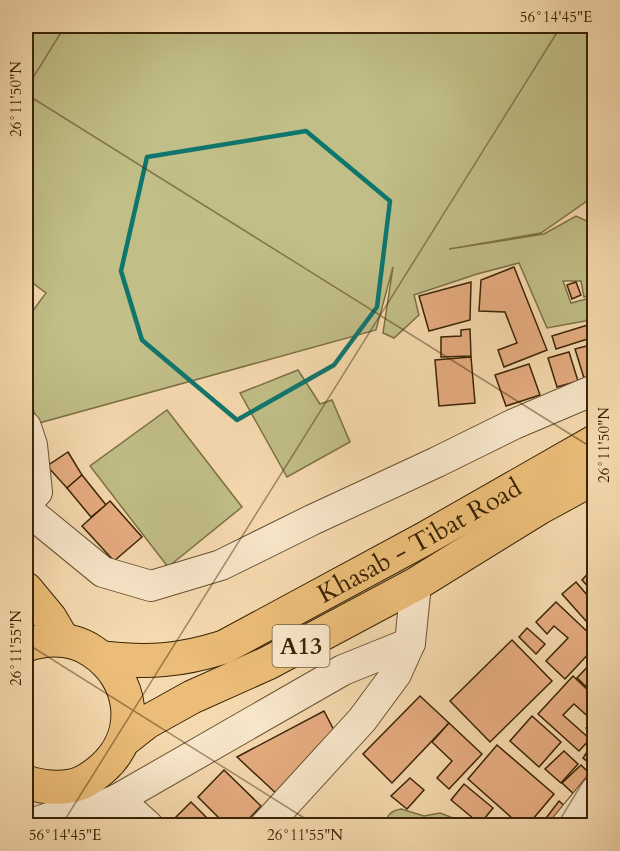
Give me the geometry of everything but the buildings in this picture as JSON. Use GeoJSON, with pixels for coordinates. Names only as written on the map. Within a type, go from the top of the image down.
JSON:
{"type":"FeatureCollection","features":[{"type":"Feature","properties":{"kind":"main road","name":"Khasab - Tibat Road"},"geometry":{"type":"LineString","coordinates":[[103,658],[129,661],[175,660],[224,647],[424,539],[594,442]]}},
{"type":"Feature","properties":{"kind":"main road","name":"Khasab - Tibat Road"},"geometry":{"type":"LineString","coordinates":[[124,740],[147,722],[184,701],[268,663],[416,584],[539,508],[594,478]]}},
{"type":"Feature","properties":{"kind":"main road"},"geometry":{"type":"LineString","coordinates":[[26,589],[50,618],[63,640]]}},
{"type":"Feature","properties":{"kind":"main road","name":"A13"},"geometry":{"type":"LineString","coordinates":[[26,645],[40,640],[63,640],[84,646],[103,658],[117,675],[126,696],[128,718],[124,740],[112,760],[94,776],[73,786],[49,788],[26,782]]}},
{"type":"Feature","properties":{"kind":"street"},"geometry":{"type":"LineString","coordinates":[[26,509],[103,572],[151,586],[221,565],[312,519],[514,424],[594,390]]}},
{"type":"Feature","properties":{"kind":"street"},"geometry":{"type":"LineString","coordinates":[[26,427],[32,446],[37,492],[26,502]]}},
{"type":"Feature","properties":{"kind":"street"},"geometry":{"type":"LineString","coordinates":[[265,825],[362,720],[396,674],[410,643],[416,584]]}},
{"type":"Feature","properties":{"kind":"street"},"geometry":{"type":"LineString","coordinates":[[26,825],[57,815],[97,808],[118,799],[343,670],[410,643]]}},
{"type":"Feature","properties":{"kind":"street"},"geometry":{"type":"LineString","coordinates":[[566,825],[594,792]]}},
{"type":"Feature","properties":{"kind":"street"},"geometry":{"type":"LineString","coordinates":[[118,799],[147,825]]}},
{"type":"Feature","properties":{"kind":"highlighted area"},"geometry":{"type":"Polygon","coordinates":[[[306,131],[390,201],[377,307],[334,365],[237,420],[142,340],[121,271],[147,157],[306,131]]]}},
{"type":"Feature","properties":{"kind":"shaded area"},"geometry":{"type":"Polygon","coordinates":[[[26,26],[594,26],[594,196],[541,233],[449,249],[544,234],[576,216],[589,222],[591,249],[594,250],[594,294],[584,297],[581,281],[563,281],[571,303],[594,297],[594,312],[585,321],[547,328],[519,263],[414,295],[419,315],[394,338],[383,333],[393,267],[376,330],[39,423],[26,395],[26,320],[46,293],[26,278],[26,26]]]}},
{"type":"Feature","properties":{"kind":"shaded area"},"geometry":{"type":"Polygon","coordinates":[[[298,370],[320,404],[332,400],[350,442],[287,477],[240,393],[298,370]]]}},
{"type":"Feature","properties":{"kind":"shaded area"},"geometry":{"type":"Polygon","coordinates":[[[167,410],[242,507],[168,567],[90,466],[167,410]]]}},
{"type":"Feature","properties":{"kind":"shaded area"},"geometry":{"type":"Polygon","coordinates":[[[401,809],[424,816],[440,813],[456,819],[458,825],[386,825],[390,814],[401,809]]]}}]}
